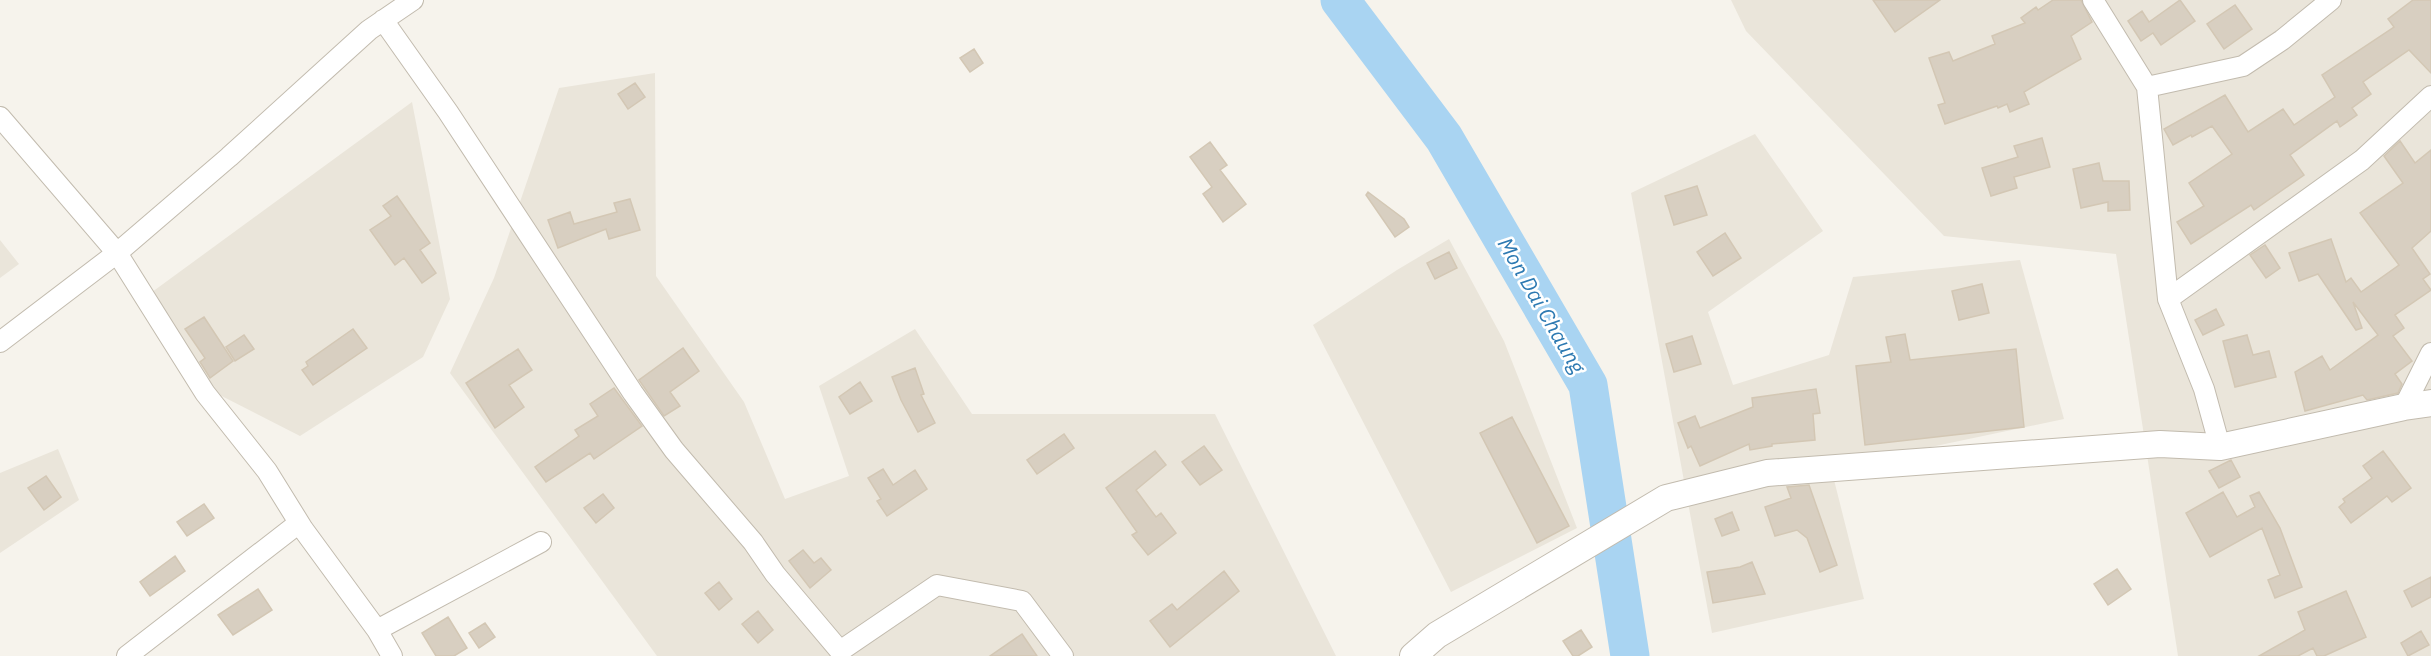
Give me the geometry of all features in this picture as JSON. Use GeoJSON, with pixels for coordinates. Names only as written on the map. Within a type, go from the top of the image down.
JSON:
{"type":"FeatureCollection","features":[{"type":"Feature","properties":{"kind":"street"},"geometry":{"type":"LineString","coordinates":[[0,342],[117,253],[369,30],[413,0]]}},
{"type":"Feature","properties":{"kind":"street"},"geometry":{"type":"LineString","coordinates":[[2093,0],[2147,87],[2168,299],[2204,389],[2220,447]]}},
{"type":"Feature","properties":{"kind":"street"},"geometry":{"type":"LineString","coordinates":[[2147,87],[2243,66],[2282,40],[2331,0]]}},
{"type":"Feature","properties":{"kind":"street"},"geometry":{"type":"LineString","coordinates":[[383,20],[448,112],[660,431],[840,651],[937,585],[1022,601],[1063,656]]}},
{"type":"Feature","properties":{"kind":"street"},"geometry":{"type":"LineString","coordinates":[[2168,299],[2362,160],[2431,96]]}},
{"type":"Feature","properties":{"kind":"street"},"geometry":{"type":"LineString","coordinates":[[0,117],[117,253],[205,393],[267,471],[299,523],[377,630],[392,656]]}},
{"type":"Feature","properties":{"kind":"street"},"geometry":{"type":"LineString","coordinates":[[2404,407],[2431,353]]}},
{"type":"Feature","properties":{"kind":"street"},"geometry":{"type":"LineString","coordinates":[[1413,656],[1437,635],[1666,498],[1767,473],[2160,444],[2220,447],[2431,403]]}},
{"type":"Feature","properties":{"kind":"street"},"geometry":{"type":"LineString","coordinates":[[127,656],[299,523]]}},
{"type":"Feature","properties":{"kind":"street"},"geometry":{"type":"LineString","coordinates":[[377,630],[541,542]]}},
{"type":"Feature","properties":{"kind":"shaded area"},"geometry":{"type":"Polygon","coordinates":[[[1731,0],[2431,0],[2431,656],[2178,656],[2116,254],[1944,236],[1746,31],[1731,0]]]}},
{"type":"Feature","properties":{"kind":"shaded area"},"geometry":{"type":"Polygon","coordinates":[[[655,73],[656,276],[744,402],[785,499],[849,476],[819,386],[915,329],[972,414],[1215,414],[1336,656],[657,656],[450,373],[494,278],[559,88],[655,73]]]}},
{"type":"Feature","properties":{"kind":"shaded area"},"geometry":{"type":"Polygon","coordinates":[[[412,102],[450,299],[423,357],[300,436],[204,387],[148,295],[412,102]]]}},
{"type":"Feature","properties":{"kind":"shaded area"},"geometry":{"type":"Polygon","coordinates":[[[1755,134],[1823,231],[1708,312],[1733,385],[1829,355],[1853,277],[2020,260],[2064,419],[1831,468],[1864,599],[1712,633],[1631,193],[1755,134]]]}},
{"type":"Feature","properties":{"kind":"shaded area"},"geometry":{"type":"Polygon","coordinates":[[[1449,239],[1504,341],[1577,528],[1451,592],[1313,325],[1449,239]]]}},
{"type":"Feature","properties":{"kind":"shaded area"},"geometry":{"type":"Polygon","coordinates":[[[0,240],[19,264],[0,278],[0,240]]]}},
{"type":"Feature","properties":{"kind":"shaded area"},"geometry":{"type":"Polygon","coordinates":[[[58,449],[79,500],[0,553],[0,473],[58,449]]]}},
{"type":"Feature","properties":{"kind":"building"},"geometry":{"type":"Polygon","coordinates":[[[1873,0],[1940,0],[1895,32],[1873,0]]]}},
{"type":"Feature","properties":{"kind":"building"},"geometry":{"type":"Polygon","coordinates":[[[2053,0],[2081,0],[2092,22],[2071,36],[2081,59],[2024,92],[2029,104],[2010,112],[2007,104],[1998,108],[1997,106],[1945,124],[1938,105],[1945,103],[1929,58],[1949,52],[1953,61],[1995,44],[1992,36],[2025,23],[2021,18],[2036,7],[2038,10],[2053,0]]]}},
{"type":"Feature","properties":{"kind":"building"},"geometry":{"type":"Polygon","coordinates":[[[2180,0],[2195,21],[2161,45],[2153,33],[2141,41],[2128,21],[2142,11],[2149,22],[2180,0]]]}},
{"type":"Feature","properties":{"kind":"building"},"geometry":{"type":"Polygon","coordinates":[[[2413,0],[2431,0],[2431,73],[2409,50],[2363,82],[2371,94],[2352,108],[2357,115],[2340,127],[2337,121],[2290,155],[2304,175],[2254,210],[2251,205],[2191,244],[2177,222],[2204,206],[2189,183],[2232,154],[2212,126],[2173,145],[2164,129],[2225,95],[2248,132],[2283,109],[2294,125],[2335,97],[2322,75],[2394,27],[2388,19],[2413,0]]]}},
{"type":"Feature","properties":{"kind":"building"},"geometry":{"type":"Polygon","coordinates":[[[2235,5],[2252,29],[2224,49],[2207,24],[2235,5]]]}},
{"type":"Feature","properties":{"kind":"building"},"geometry":{"type":"Polygon","coordinates":[[[974,49],[983,63],[970,72],[960,58],[974,49]]]}},
{"type":"Feature","properties":{"kind":"building"},"geometry":{"type":"Polygon","coordinates":[[[635,83],[645,97],[628,109],[618,94],[635,83]]]}},
{"type":"Feature","properties":{"kind":"building"},"geometry":{"type":"Polygon","coordinates":[[[2042,138],[2050,167],[2014,177],[2017,188],[1991,196],[1982,168],[2018,157],[2014,146],[2042,138]]]}},
{"type":"Feature","properties":{"kind":"building"},"geometry":{"type":"Polygon","coordinates":[[[2400,141],[2415,163],[2431,150],[2431,231],[2412,248],[2430,274],[2423,279],[2431,290],[2395,315],[2404,328],[2393,336],[2412,361],[2395,374],[2402,384],[2398,393],[2367,400],[2363,395],[2305,411],[2295,372],[2322,356],[2330,370],[2378,335],[2353,302],[2362,328],[2356,330],[2318,274],[2299,281],[2289,253],[2331,239],[2346,282],[2351,278],[2361,292],[2399,265],[2360,213],[2403,183],[2384,156],[2400,141]]]}},
{"type":"Feature","properties":{"kind":"building"},"geometry":{"type":"Polygon","coordinates":[[[1210,142],[1227,165],[1220,170],[1246,204],[1223,222],[1203,194],[1212,187],[1190,157],[1210,142]]]}},
{"type":"Feature","properties":{"kind":"building"},"geometry":{"type":"Polygon","coordinates":[[[2099,163],[2103,181],[2129,181],[2130,210],[2108,211],[2108,202],[2081,208],[2073,169],[2099,163]]]}},
{"type":"Feature","properties":{"kind":"building"},"geometry":{"type":"Polygon","coordinates":[[[1697,186],[1707,215],[1674,225],[1665,196],[1697,186]]]}},
{"type":"Feature","properties":{"kind":"building"},"geometry":{"type":"Polygon","coordinates":[[[1368,192],[1404,219],[1409,227],[1395,237],[1366,195],[1368,192]]]}},
{"type":"Feature","properties":{"kind":"building"},"geometry":{"type":"Polygon","coordinates":[[[397,196],[430,243],[420,250],[436,273],[422,283],[404,258],[395,265],[370,230],[391,216],[383,206],[397,196]]]}},
{"type":"Feature","properties":{"kind":"building"},"geometry":{"type":"Polygon","coordinates":[[[630,199],[640,230],[609,239],[606,229],[558,248],[548,220],[570,212],[574,224],[617,212],[614,203],[630,199]]]}},
{"type":"Feature","properties":{"kind":"building"},"geometry":{"type":"Polygon","coordinates":[[[1725,233],[1741,258],[1713,276],[1697,252],[1725,233]]]}},
{"type":"Feature","properties":{"kind":"building"},"geometry":{"type":"Polygon","coordinates":[[[2265,245],[2280,268],[2266,278],[2250,255],[2265,245]]]}},
{"type":"Feature","properties":{"kind":"building"},"geometry":{"type":"Polygon","coordinates":[[[1449,252],[1457,268],[1435,279],[1427,263],[1449,252]]]}},
{"type":"Feature","properties":{"kind":"building"},"geometry":{"type":"Polygon","coordinates":[[[1982,284],[1989,313],[1959,320],[1952,291],[1982,284]]]}},
{"type":"Feature","properties":{"kind":"building"},"geometry":{"type":"Polygon","coordinates":[[[2216,309],[2224,325],[2203,335],[2195,320],[2216,309]]]}},
{"type":"Feature","properties":{"kind":"building"},"geometry":{"type":"Polygon","coordinates":[[[204,317],[233,361],[210,378],[200,362],[205,358],[185,329],[204,317]]]}},
{"type":"Feature","properties":{"kind":"building"},"geometry":{"type":"Polygon","coordinates":[[[353,329],[367,348],[313,385],[302,370],[308,366],[306,362],[353,329]]]}},
{"type":"Feature","properties":{"kind":"building"},"geometry":{"type":"Polygon","coordinates":[[[1905,334],[1910,360],[2016,349],[2024,427],[1865,445],[1856,366],[1891,362],[1886,337],[1905,334]]]}},
{"type":"Feature","properties":{"kind":"building"},"geometry":{"type":"Polygon","coordinates":[[[244,335],[254,349],[235,361],[226,347],[244,335]]]}},
{"type":"Feature","properties":{"kind":"building"},"geometry":{"type":"Polygon","coordinates":[[[2247,335],[2253,355],[2269,351],[2276,377],[2235,387],[2223,341],[2247,335]]]}},
{"type":"Feature","properties":{"kind":"building"},"geometry":{"type":"Polygon","coordinates":[[[1692,336],[1701,364],[1674,372],[1666,344],[1692,336]]]}},
{"type":"Feature","properties":{"kind":"building"},"geometry":{"type":"Polygon","coordinates":[[[683,348],[699,371],[670,392],[680,406],[664,416],[639,380],[683,348]]]}},
{"type":"Feature","properties":{"kind":"building"},"geometry":{"type":"Polygon","coordinates":[[[518,349],[532,370],[509,385],[524,407],[495,428],[466,383],[518,349]]]}},
{"type":"Feature","properties":{"kind":"building"},"geometry":{"type":"Polygon","coordinates":[[[915,368],[924,394],[921,395],[935,423],[918,432],[892,377],[915,368]]]}},
{"type":"Feature","properties":{"kind":"building"},"geometry":{"type":"Polygon","coordinates":[[[860,382],[872,401],[850,414],[839,397],[860,382]]]}},
{"type":"Feature","properties":{"kind":"building"},"geometry":{"type":"Polygon","coordinates":[[[614,388],[642,426],[594,459],[590,453],[546,482],[535,467],[579,436],[575,430],[598,416],[590,404],[614,388]]]}},
{"type":"Feature","properties":{"kind":"building"},"geometry":{"type":"Polygon","coordinates":[[[1816,389],[1820,413],[1813,414],[1815,440],[1772,444],[1772,446],[1750,450],[1749,444],[1700,466],[1691,446],[1688,448],[1678,423],[1695,416],[1700,428],[1753,407],[1752,398],[1816,389]]]}},
{"type":"Feature","properties":{"kind":"building"},"geometry":{"type":"Polygon","coordinates":[[[1512,417],[1569,526],[1537,543],[1480,433],[1512,417]]]}},
{"type":"Feature","properties":{"kind":"building"},"geometry":{"type":"Polygon","coordinates":[[[1064,434],[1074,448],[1037,474],[1027,460],[1064,434]]]}},
{"type":"Feature","properties":{"kind":"building"},"geometry":{"type":"Polygon","coordinates":[[[1204,446],[1222,470],[1200,485],[1182,462],[1204,446]]]}},
{"type":"Feature","properties":{"kind":"building"},"geometry":{"type":"Polygon","coordinates":[[[1155,451],[1166,465],[1136,490],[1156,517],[1161,513],[1176,533],[1148,555],[1132,535],[1137,532],[1106,488],[1155,451]]]}},
{"type":"Feature","properties":{"kind":"building"},"geometry":{"type":"Polygon","coordinates":[[[2383,451],[2411,488],[2392,502],[2387,496],[2351,523],[2339,507],[2345,502],[2343,499],[2372,478],[2363,466],[2383,451]]]}},
{"type":"Feature","properties":{"kind":"building"},"geometry":{"type":"Polygon","coordinates":[[[2231,460],[2240,477],[2219,488],[2209,471],[2231,460]]]}},
{"type":"Feature","properties":{"kind":"building"},"geometry":{"type":"Polygon","coordinates":[[[883,469],[893,485],[915,470],[927,489],[887,516],[877,501],[881,499],[868,478],[883,469]]]}},
{"type":"Feature","properties":{"kind":"building"},"geometry":{"type":"Polygon","coordinates":[[[46,476],[61,497],[44,510],[28,488],[46,476]]]}},
{"type":"Feature","properties":{"kind":"building"},"geometry":{"type":"Polygon","coordinates":[[[1809,485],[1837,565],[1820,572],[1807,538],[1797,530],[1775,536],[1765,507],[1791,498],[1787,487],[1809,485]]]}},
{"type":"Feature","properties":{"kind":"building"},"geometry":{"type":"Polygon","coordinates":[[[2223,492],[2237,517],[2255,507],[2250,496],[2259,492],[2280,528],[2302,587],[2275,598],[2268,580],[2280,575],[2262,528],[2210,557],[2186,513],[2223,492]]]}},
{"type":"Feature","properties":{"kind":"building"},"geometry":{"type":"Polygon","coordinates":[[[603,494],[614,508],[596,523],[584,508],[603,494]]]}},
{"type":"Feature","properties":{"kind":"building"},"geometry":{"type":"Polygon","coordinates":[[[204,504],[214,518],[187,536],[177,522],[204,504]]]}},
{"type":"Feature","properties":{"kind":"building"},"geometry":{"type":"Polygon","coordinates":[[[1732,512],[1739,530],[1722,536],[1715,519],[1732,512]]]}},
{"type":"Feature","properties":{"kind":"building"},"geometry":{"type":"Polygon","coordinates":[[[803,550],[814,563],[821,558],[831,570],[810,588],[789,561],[803,550]]]}},
{"type":"Feature","properties":{"kind":"building"},"geometry":{"type":"Polygon","coordinates":[[[175,556],[185,571],[150,596],[140,582],[175,556]]]}},
{"type":"Feature","properties":{"kind":"building"},"geometry":{"type":"Polygon","coordinates":[[[1752,562],[1765,594],[1713,603],[1707,572],[1740,567],[1752,562]]]}},
{"type":"Feature","properties":{"kind":"building"},"geometry":{"type":"Polygon","coordinates":[[[2117,569],[2131,589],[2108,605],[2094,584],[2117,569]]]}},
{"type":"Feature","properties":{"kind":"building"},"geometry":{"type":"Polygon","coordinates":[[[1224,571],[1239,591],[1170,647],[1150,621],[1172,604],[1177,610],[1224,571]]]}},
{"type":"Feature","properties":{"kind":"building"},"geometry":{"type":"Polygon","coordinates":[[[2431,577],[2431,597],[2412,607],[2404,591],[2431,577]]]}},
{"type":"Feature","properties":{"kind":"building"},"geometry":{"type":"Polygon","coordinates":[[[719,582],[732,599],[719,610],[705,593],[719,582]]]}},
{"type":"Feature","properties":{"kind":"building"},"geometry":{"type":"Polygon","coordinates":[[[258,589],[272,610],[233,635],[218,615],[258,589]]]}},
{"type":"Feature","properties":{"kind":"building"},"geometry":{"type":"Polygon","coordinates":[[[2346,591],[2366,637],[2324,656],[2317,656],[2313,648],[2298,656],[2259,656],[2305,630],[2298,612],[2346,591]]]}},
{"type":"Feature","properties":{"kind":"building"},"geometry":{"type":"Polygon","coordinates":[[[758,611],[773,630],[758,643],[742,624],[758,611]]]}},
{"type":"Feature","properties":{"kind":"building"},"geometry":{"type":"Polygon","coordinates":[[[448,617],[467,648],[454,656],[436,656],[422,633],[448,617]]]}},
{"type":"Feature","properties":{"kind":"building"},"geometry":{"type":"Polygon","coordinates":[[[485,623],[495,637],[479,648],[469,633],[485,623]]]}},
{"type":"Feature","properties":{"kind":"building"},"geometry":{"type":"Polygon","coordinates":[[[1581,630],[1592,647],[1578,656],[1573,656],[1563,641],[1581,630]]]}},
{"type":"Feature","properties":{"kind":"building"},"geometry":{"type":"Polygon","coordinates":[[[2421,631],[2429,645],[2408,656],[2401,643],[2421,631]]]}},
{"type":"Feature","properties":{"kind":"building"},"geometry":{"type":"Polygon","coordinates":[[[1022,634],[1037,656],[990,656],[1022,634]]]}},
{"type":"Feature","properties":{"kind":"waterway","name":"Mon Dai Chaung"},"geometry":{"type":"LineString","coordinates":[[1340,0],[1444,138],[1588,385],[1630,656]]}}]}
